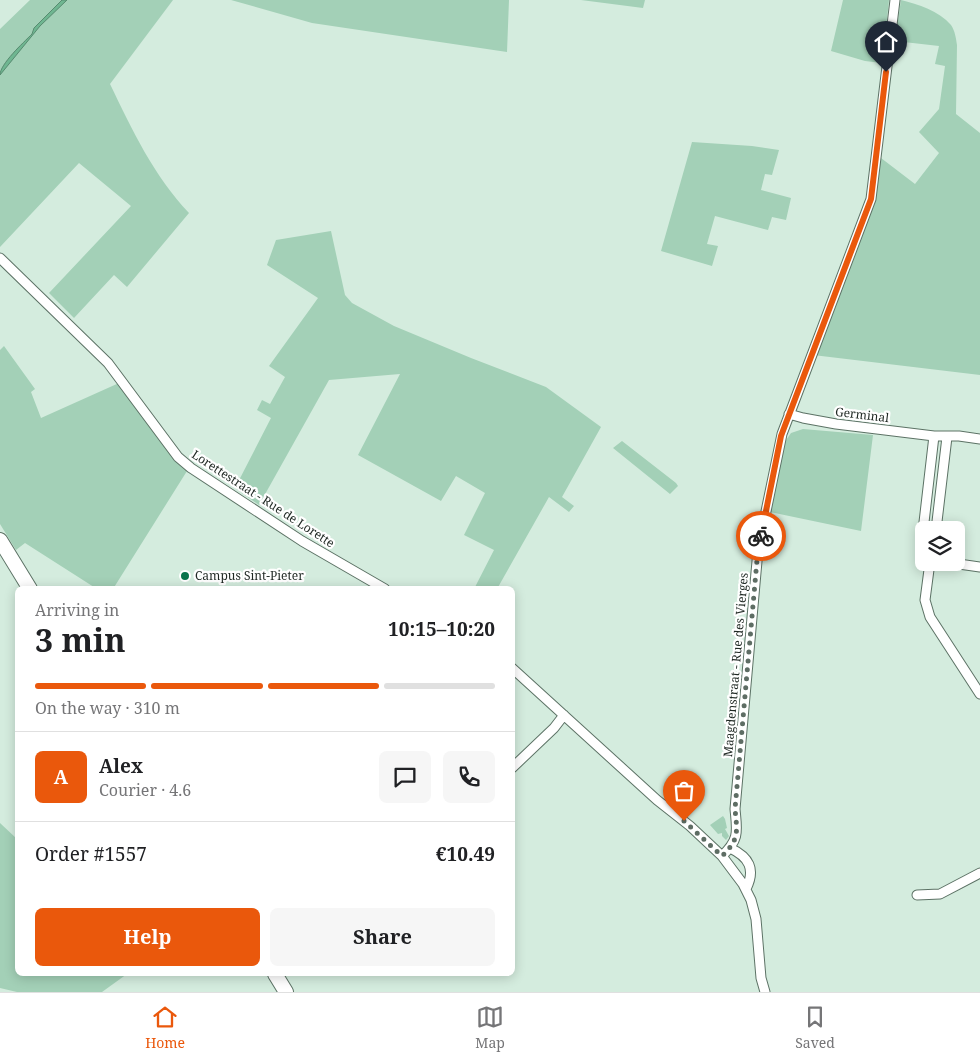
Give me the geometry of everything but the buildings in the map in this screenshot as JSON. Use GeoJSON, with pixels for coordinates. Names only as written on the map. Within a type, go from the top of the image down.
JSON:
{"type":"FeatureCollection","features":[{"type":"Feature","properties":{"kind":"main road"},"geometry":{"type":"LineString","coordinates":[[0,540],[28,586]]}},
{"type":"Feature","properties":{"kind":"main road"},"geometry":{"type":"LineString","coordinates":[[275,976],[286,992]]}},
{"type":"Feature","properties":{"kind":"street","name":"Maagdenstraat - Rue des Vierges"},"geometry":{"type":"LineString","coordinates":[[730,848],[737,835],[735,809],[758,550],[781,436],[871,199],[895,0]]}},
{"type":"Feature","properties":{"kind":"street","name":"Lorettestraat - Rue de Lorette"},"geometry":{"type":"LineString","coordinates":[[0,258],[108,363],[170,447],[184,462],[294,536],[380,586]]}},
{"type":"Feature","properties":{"kind":"street","name":"Germinal"},"geometry":{"type":"LineString","coordinates":[[789,414],[819,422],[934,436],[980,438]]}},
{"type":"Feature","properties":{"kind":"street"},"geometry":{"type":"LineString","coordinates":[[924,521],[934,436]]}},
{"type":"Feature","properties":{"kind":"street"},"geometry":{"type":"LineString","coordinates":[[937,521],[947,437]]}},
{"type":"Feature","properties":{"kind":"street"},"geometry":{"type":"LineString","coordinates":[[965,565],[980,567]]}},
{"type":"Feature","properties":{"kind":"street"},"geometry":{"type":"LineString","coordinates":[[929,571],[924,600],[930,617],[980,694]]}},
{"type":"Feature","properties":{"kind":"street"},"geometry":{"type":"LineString","coordinates":[[515,671],[657,800],[690,826],[722,856],[746,889],[754,911],[760,969],[765,992]]}},
{"type":"Feature","properties":{"kind":"street"},"geometry":{"type":"LineString","coordinates":[[515,765],[554,728],[564,715]]}},
{"type":"Feature","properties":{"kind":"street"},"geometry":{"type":"LineString","coordinates":[[722,856],[730,848],[741,853],[748,862],[750,880],[746,889]]}},
{"type":"Feature","properties":{"kind":"street"},"geometry":{"type":"LineString","coordinates":[[917,895],[940,894],[980,873]]}},
{"type":"Feature","properties":{"kind":"shaded area"},"geometry":{"type":"Polygon","coordinates":[[[30,0],[173,0],[110,84],[135,135],[154,168],[176,199],[189,213],[127,287],[114,275],[74,318],[49,293],[131,206],[79,163],[0,247],[0,29],[30,0]]]}},
{"type":"Feature","properties":{"kind":"shaded area"},"geometry":{"type":"Polygon","coordinates":[[[62,0],[67,0],[40,26],[0,75],[4,65],[32,34],[34,28],[62,0]]]}},
{"type":"Feature","properties":{"kind":"shaded area"},"geometry":{"type":"Polygon","coordinates":[[[231,0],[509,0],[507,52],[312,23],[231,0]]]}},
{"type":"Feature","properties":{"kind":"shaded area"},"geometry":{"type":"Polygon","coordinates":[[[581,0],[645,0],[643,8],[581,0]]]}},
{"type":"Feature","properties":{"kind":"shaded area"},"geometry":{"type":"Polygon","coordinates":[[[843,0],[889,0],[882,63],[865,61],[831,51],[843,0]]]}},
{"type":"Feature","properties":{"kind":"shaded area"},"geometry":{"type":"Polygon","coordinates":[[[901,0],[934,12],[951,25],[957,45],[956,114],[980,133],[980,375],[813,355],[834,311],[874,201],[881,158],[915,184],[939,153],[919,132],[939,109],[945,66],[935,64],[939,46],[895,41],[901,0]]]}},
{"type":"Feature","properties":{"kind":"shaded area"},"geometry":{"type":"Polygon","coordinates":[[[692,142],[752,146],[779,150],[772,175],[765,174],[761,190],[791,198],[786,220],[772,217],[768,230],[715,216],[707,244],[718,246],[712,266],[661,251],[692,142]]]}},
{"type":"Feature","properties":{"kind":"shaded area"},"geometry":{"type":"Polygon","coordinates":[[[331,231],[345,295],[352,303],[394,326],[546,387],[601,427],[562,497],[574,506],[569,512],[549,497],[499,586],[476,586],[494,550],[464,535],[485,493],[456,476],[441,501],[358,455],[400,374],[329,380],[259,505],[235,488],[271,418],[257,410],[262,400],[270,404],[285,377],[269,366],[318,298],[267,265],[276,240],[331,231]]]}},
{"type":"Feature","properties":{"kind":"shaded area"},"geometry":{"type":"Polygon","coordinates":[[[4,346],[35,389],[31,392],[41,418],[119,383],[167,449],[187,471],[115,586],[92,586],[25,543],[16,550],[0,524],[0,350],[4,346]]]}},
{"type":"Feature","properties":{"kind":"shaded area"},"geometry":{"type":"Polygon","coordinates":[[[803,429],[873,435],[861,531],[770,512],[784,443],[791,433],[803,429]]]}},
{"type":"Feature","properties":{"kind":"shaded area"},"geometry":{"type":"Polygon","coordinates":[[[622,441],[678,486],[670,494],[613,448],[622,441]]]}},
{"type":"Feature","properties":{"kind":"shaded area"},"geometry":{"type":"Polygon","coordinates":[[[723,816],[727,828],[725,829],[729,836],[726,840],[722,833],[718,834],[710,825],[723,816]]]}},
{"type":"Feature","properties":{"kind":"shaded area"},"geometry":{"type":"Polygon","coordinates":[[[0,823],[15,837],[15,976],[124,976],[102,992],[17,992],[0,988],[0,823]]]}},
{"type":"Feature","properties":{"kind":"way so far"},"geometry":{"type":"LineString","coordinates":[[684,821],[722,856],[732,846],[736,837],[735,809],[746,706],[757,560],[761,536]]}},
{"type":"Feature","properties":{"kind":"place","name":"Campus Sint-Pieter"},"geometry":{"type":"Point","coordinates":[185,576]}},
{"type":"Feature","properties":{"kind":"route"},"geometry":{"type":"LineString","coordinates":[[761,536],[781,436],[812,350],[871,199],[886,72]]}}]}
